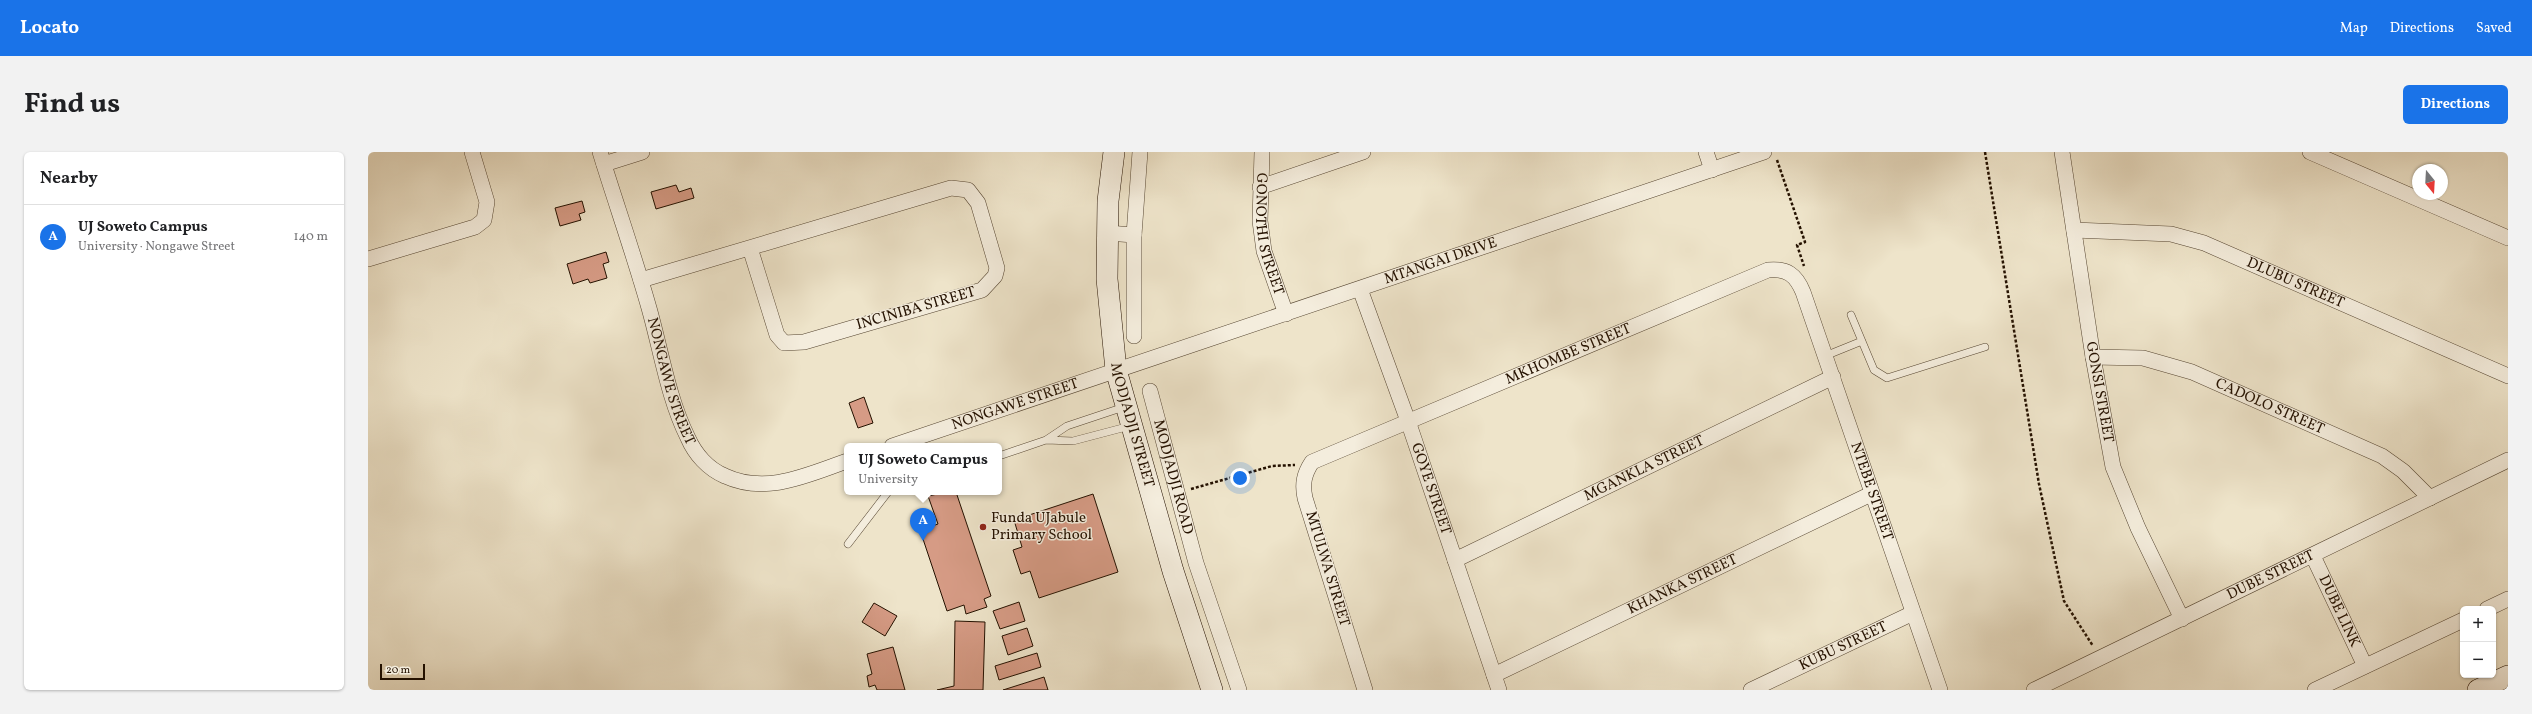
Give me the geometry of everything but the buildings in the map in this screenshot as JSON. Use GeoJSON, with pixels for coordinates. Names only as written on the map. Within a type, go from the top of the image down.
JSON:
{"type":"FeatureCollection","features":[{"type":"Feature","properties":{"kind":"street"},"geometry":{"type":"LineString","coordinates":[[368,259],[475,227],[484,220],[487,202],[472,152]]}},
{"type":"Feature","properties":{"kind":"street"},"geometry":{"type":"LineString","coordinates":[[602,158],[642,152]]}},
{"type":"Feature","properties":{"kind":"street","name":"MODJADJI STREET"},"geometry":{"type":"LineString","coordinates":[[1114,152],[1107,233],[1107,279],[1116,370],[1173,571],[1212,690]]}},
{"type":"Feature","properties":{"kind":"street"},"geometry":{"type":"LineString","coordinates":[[1134,336],[1134,235],[1140,152]]}},
{"type":"Feature","properties":{"kind":"street","name":"GONOTHI STREET"},"geometry":{"type":"LineString","coordinates":[[1262,152],[1260,220],[1264,251],[1286,314]]}},
{"type":"Feature","properties":{"kind":"street"},"geometry":{"type":"LineString","coordinates":[[1260,187],[1363,152]]}},
{"type":"Feature","properties":{"kind":"street"},"geometry":{"type":"LineString","coordinates":[[1706,152],[1712,170]]}},
{"type":"Feature","properties":{"kind":"street","name":"MTANGAI DRIVE"},"geometry":{"type":"LineString","coordinates":[[1116,370],[1764,152]]}},
{"type":"Feature","properties":{"kind":"street","name":"GONSI STREET"},"geometry":{"type":"LineString","coordinates":[[2062,152],[2093,357],[2113,466],[2126,502],[2182,619]]}},
{"type":"Feature","properties":{"kind":"street"},"geometry":{"type":"LineString","coordinates":[[2310,152],[2508,238]]}},
{"type":"Feature","properties":{"kind":"street","name":"NONGAWE STREET"},"geometry":{"type":"LineString","coordinates":[[602,158],[641,280],[687,438],[706,465],[724,476],[744,483],[765,485],[786,482],[844,462]]}},
{"type":"Feature","properties":{"kind":"street","name":"INCINIBA STREET"},"geometry":{"type":"LineString","coordinates":[[641,280],[951,188],[968,190],[978,203],[997,268],[996,276],[982,290],[804,342],[784,343],[777,335],[750,248]]}},
{"type":"Feature","properties":{"kind":"street","name":"DLUBU STREET"},"geometry":{"type":"LineString","coordinates":[[2074,230],[2171,234],[2204,243],[2508,376]]}},
{"type":"Feature","properties":{"kind":"street"},"geometry":{"type":"LineString","coordinates":[[1107,233],[1134,235]]}},
{"type":"Feature","properties":{"kind":"street","name":"MKHOMBE STREET"},"geometry":{"type":"LineString","coordinates":[[1309,468],[1312,462],[1324,456],[1768,270],[1782,270],[1793,274],[1798,280],[1803,292]]}},
{"type":"Feature","properties":{"kind":"street","name":"GOYE STREET"},"geometry":{"type":"LineString","coordinates":[[1360,289],[1408,421],[1499,690]]}},
{"type":"Feature","properties":{"kind":"street","name":"NTEBE STREET"},"geometry":{"type":"LineString","coordinates":[[1803,292],[1833,377],[1871,494],[1940,690]]}},
{"type":"Feature","properties":{"kind":"street","name":"CADOLO STREET"},"geometry":{"type":"LineString","coordinates":[[2093,357],[2143,358],[2192,372],[2382,456],[2403,471],[2430,498]]}},
{"type":"Feature","properties":{"kind":"street","name":"NONGAWE STREET"},"geometry":{"type":"LineString","coordinates":[[901,443],[1116,370]]}},
{"type":"Feature","properties":{"kind":"street","name":"MGANKLA STREET"},"geometry":{"type":"LineString","coordinates":[[1455,560],[1833,377]]}},
{"type":"Feature","properties":{"kind":"street","name":"MODJADJI ROAD"},"geometry":{"type":"LineString","coordinates":[[1150,391],[1196,563],[1238,690]]}},
{"type":"Feature","properties":{"kind":"street","name":"DUBE STREET"},"geometry":{"type":"LineString","coordinates":[[2034,690],[2313,556],[2508,460]]}},
{"type":"Feature","properties":{"kind":"street","name":"MTULWA STREET"},"geometry":{"type":"LineString","coordinates":[[1309,468],[1302,487],[1365,690]]}},
{"type":"Feature","properties":{"kind":"street","name":"KHANKA STREET"},"geometry":{"type":"LineString","coordinates":[[1494,675],[1871,494]]}},
{"type":"Feature","properties":{"kind":"street","name":"DUBE LINK"},"geometry":{"type":"LineString","coordinates":[[2313,556],[2366,666]]}},
{"type":"Feature","properties":{"kind":"street"},"geometry":{"type":"LineString","coordinates":[[1173,571],[1196,563]]}},
{"type":"Feature","properties":{"kind":"street"},"geometry":{"type":"LineString","coordinates":[[2493,606],[2508,599]]}},
{"type":"Feature","properties":{"kind":"street","name":"KUBU STREET"},"geometry":{"type":"LineString","coordinates":[[1751,690],[1913,613]]}},
{"type":"Feature","properties":{"kind":"street"},"geometry":{"type":"LineString","coordinates":[[2315,690],[2460,621]]}},
{"type":"Feature","properties":{"kind":"street"},"geometry":{"type":"LineString","coordinates":[[2478,690],[2508,676]]}},
{"type":"Feature","properties":{"kind":"lane"},"geometry":{"type":"LineString","coordinates":[[1851,315],[1874,370],[1880,376],[1887,378],[1985,346]]}},
{"type":"Feature","properties":{"kind":"lane"},"geometry":{"type":"LineString","coordinates":[[1825,356],[1862,341]]}},
{"type":"Feature","properties":{"kind":"lane"},"geometry":{"type":"LineString","coordinates":[[1046,440],[1073,441],[1128,416]]}},
{"type":"Feature","properties":{"kind":"lane"},"geometry":{"type":"LineString","coordinates":[[1002,455],[1046,440],[1067,426],[1128,416]]}},
{"type":"Feature","properties":{"kind":"lane"},"geometry":{"type":"LineString","coordinates":[[848,544],[886,495]]}},
{"type":"Feature","properties":{"kind":"path"},"geometry":{"type":"LineString","coordinates":[[1774,152],[1805,242],[1797,245],[1809,281],[1803,292]]}},
{"type":"Feature","properties":{"kind":"path"},"geometry":{"type":"LineString","coordinates":[[1985,152],[2039,484],[2064,601],[2101,658]]}},
{"type":"Feature","properties":{"kind":"path"},"geometry":{"type":"LineString","coordinates":[[1177,494],[1272,466],[1302,465],[1309,468]]}},
{"type":"Feature","properties":{"kind":"place","name":"Funda UJabule Primary School"},"geometry":{"type":"Point","coordinates":[983,527]}},
{"type":"Feature","properties":{"kind":"place","name":"UJ Soweto Campus"},"geometry":{"type":"Point","coordinates":[923,541]}}]}
